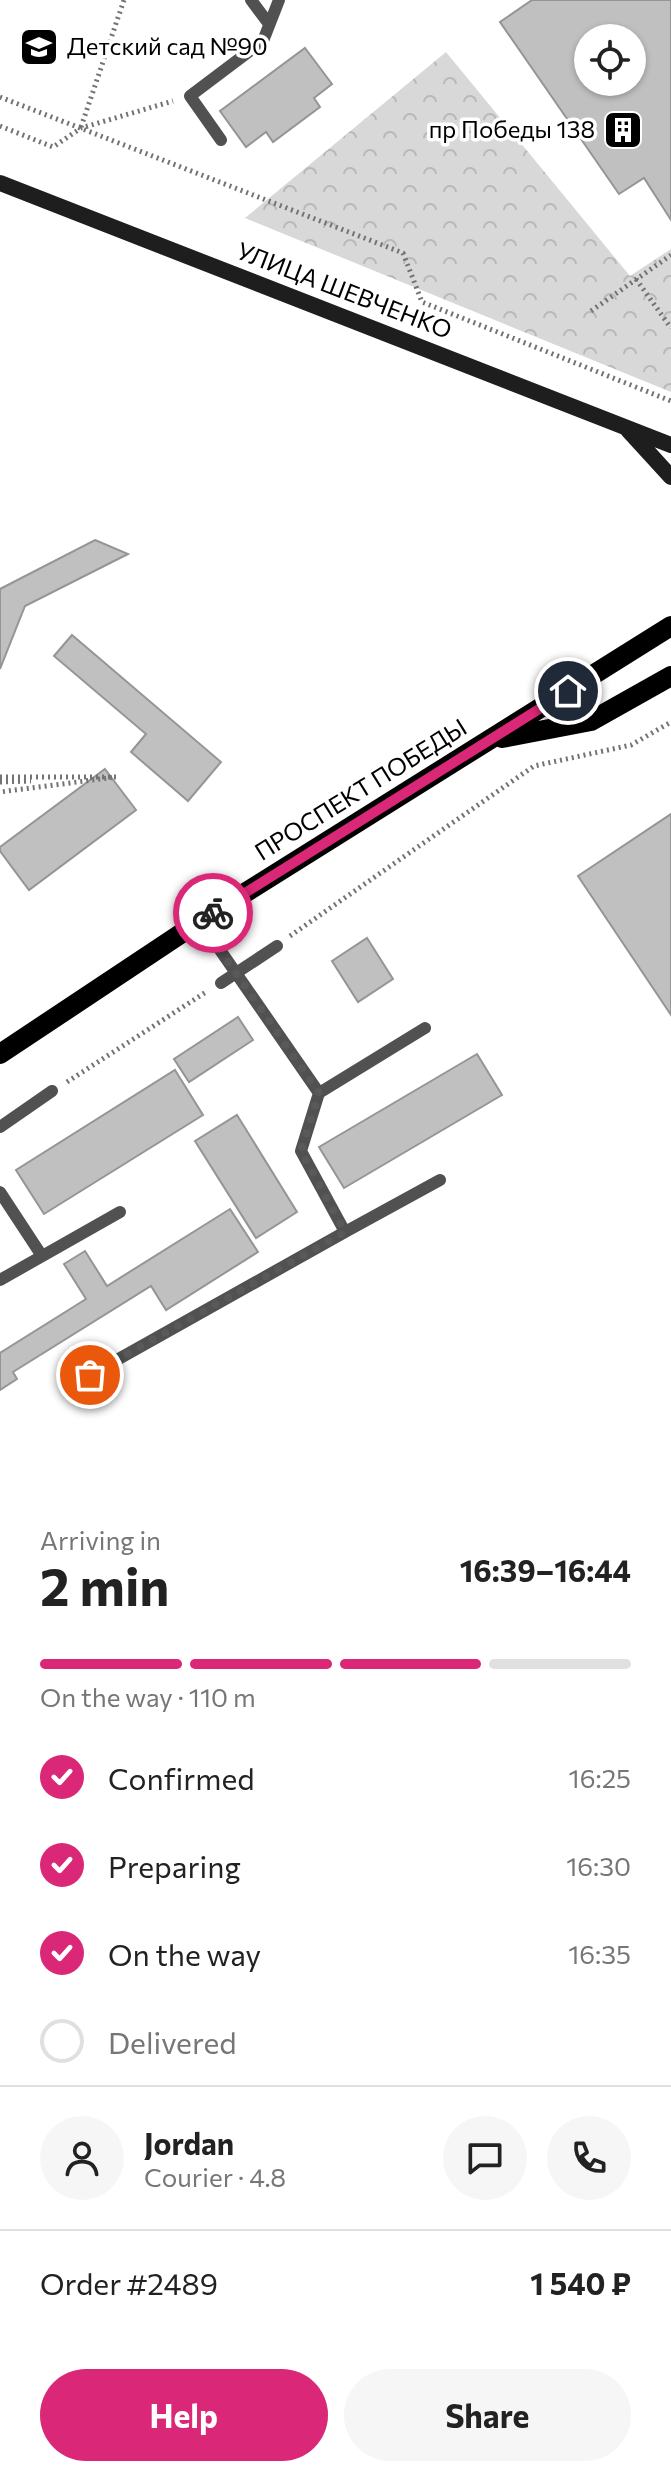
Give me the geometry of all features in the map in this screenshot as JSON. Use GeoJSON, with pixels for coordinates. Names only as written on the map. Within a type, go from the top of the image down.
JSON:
{"type":"FeatureCollection","features":[{"type":"Feature","properties":{"kind":"main road","name":"УЛИЦА ШЕВЧЕНКО"},"geometry":{"type":"LineString","coordinates":[[0,183],[671,445]]}},
{"type":"Feature","properties":{"kind":"main road"},"geometry":{"type":"LineString","coordinates":[[624,426],[671,477]]}},
{"type":"Feature","properties":{"kind":"main road","name":"ПРОСПЕКТ ПОБЕДЫ"},"geometry":{"type":"LineString","coordinates":[[0,1054],[200,921],[671,626]]}},
{"type":"Feature","properties":{"kind":"main road"},"geometry":{"type":"LineString","coordinates":[[491,740],[591,721],[671,676]]}},
{"type":"Feature","properties":{"kind":"lane"},"geometry":{"type":"LineString","coordinates":[[251,0],[269,24]]}},
{"type":"Feature","properties":{"kind":"lane"},"geometry":{"type":"LineString","coordinates":[[221,140],[190,96],[263,41],[279,0]]}},
{"type":"Feature","properties":{"kind":"lane"},"geometry":{"type":"LineString","coordinates":[[200,921],[319,1093]]}},
{"type":"Feature","properties":{"kind":"lane"},"geometry":{"type":"LineString","coordinates":[[221,983],[277,946]]}},
{"type":"Feature","properties":{"kind":"lane"},"geometry":{"type":"LineString","coordinates":[[345,1232],[301,1151],[319,1093],[425,1028]]}},
{"type":"Feature","properties":{"kind":"lane"},"geometry":{"type":"LineString","coordinates":[[0,1127],[52,1091]]}},
{"type":"Feature","properties":{"kind":"lane"},"geometry":{"type":"LineString","coordinates":[[90,1375],[440,1180]]}},
{"type":"Feature","properties":{"kind":"lane"},"geometry":{"type":"LineString","coordinates":[[0,1192],[42,1256]]}},
{"type":"Feature","properties":{"kind":"lane"},"geometry":{"type":"LineString","coordinates":[[0,1280],[120,1212]]}},
{"type":"Feature","properties":{"kind":"path"},"geometry":{"type":"LineString","coordinates":[[81,128],[124,0]]}},
{"type":"Feature","properties":{"kind":"path"},"geometry":{"type":"LineString","coordinates":[[0,126],[53,147],[81,128],[190,96]]}},
{"type":"Feature","properties":{"kind":"path"},"geometry":{"type":"LineString","coordinates":[[0,97],[403,253],[422,302],[671,401]]}},
{"type":"Feature","properties":{"kind":"path"},"geometry":{"type":"LineString","coordinates":[[591,311],[671,255]]}},
{"type":"Feature","properties":{"kind":"path"},"geometry":{"type":"LineString","coordinates":[[636,279],[671,328]]}},
{"type":"Feature","properties":{"kind":"path"},"geometry":{"type":"LineString","coordinates":[[277,946],[534,766],[631,745],[671,722]]}},
{"type":"Feature","properties":{"kind":"path"},"geometry":{"type":"LineString","coordinates":[[0,780],[116,777],[0,792]]}},
{"type":"Feature","properties":{"kind":"path"},"geometry":{"type":"LineString","coordinates":[[52,1091],[221,983]]}},
{"type":"Feature","properties":{"kind":"green space"},"geometry":{"type":"Polygon","coordinates":[[[446,52],[630,276],[671,249],[671,392],[245,218],[446,52]]]}},
{"type":"Feature","properties":{"kind":"building","name":"пр Победы 138"},"geometry":{"type":"Polygon","coordinates":[[[532,0],[671,0],[671,220],[644,178],[619,194],[500,22],[532,0]]]}},
{"type":"Feature","properties":{"kind":"building"},"geometry":{"type":"Polygon","coordinates":[[[305,48],[332,84],[314,98],[320,107],[273,142],[266,132],[246,147],[220,111],[305,48]]]}},
{"type":"Feature","properties":{"kind":"building"},"geometry":{"type":"Polygon","coordinates":[[[95,540],[128,554],[25,606],[0,669],[0,589],[95,540]]]}},
{"type":"Feature","properties":{"kind":"building"},"geometry":{"type":"Polygon","coordinates":[[[72,635],[221,762],[188,801],[131,752],[146,734],[54,656],[72,635]]]}},
{"type":"Feature","properties":{"kind":"building"},"geometry":{"type":"Polygon","coordinates":[[[105,769],[136,810],[29,890],[0,847],[105,769]]]}},
{"type":"Feature","properties":{"kind":"building"},"geometry":{"type":"Polygon","coordinates":[[[671,814],[671,1015],[578,876],[671,814]]]}},
{"type":"Feature","properties":{"kind":"building"},"geometry":{"type":"Polygon","coordinates":[[[367,938],[393,979],[358,1002],[332,961],[367,938]]]}},
{"type":"Feature","properties":{"kind":"building"},"geometry":{"type":"Polygon","coordinates":[[[238,1017],[253,1040],[189,1082],[174,1059],[238,1017]]]}},
{"type":"Feature","properties":{"kind":"building"},"geometry":{"type":"Polygon","coordinates":[[[477,1054],[502,1095],[344,1188],[319,1147],[477,1054]]]}},
{"type":"Feature","properties":{"kind":"building"},"geometry":{"type":"Polygon","coordinates":[[[175,1070],[203,1115],[44,1214],[16,1170],[175,1070]]]}},
{"type":"Feature","properties":{"kind":"building"},"geometry":{"type":"Polygon","coordinates":[[[237,1115],[297,1212],[256,1238],[195,1141],[237,1115]]]}},
{"type":"Feature","properties":{"kind":"building"},"geometry":{"type":"Polygon","coordinates":[[[230,1209],[258,1252],[166,1310],[151,1286],[13,1372],[17,1379],[0,1390],[0,1353],[86,1299],[64,1264],[85,1251],[107,1286],[230,1209]]]}},
{"type":"Feature","properties":{"kind":"way so far"},"geometry":{"type":"LineString","coordinates":[[90,1375],[345,1232],[301,1151],[319,1093],[200,921],[213,913]]}},
{"type":"Feature","properties":{"kind":"place","name":"Детский сад №90"},"geometry":{"type":"Point","coordinates":[39,47]}},
{"type":"Feature","properties":{"kind":"place","name":"пр Победы 138"},"geometry":{"type":"Point","coordinates":[623,130]}},
{"type":"Feature","properties":{"kind":"route"},"geometry":{"type":"LineString","coordinates":[[213,913],[568,691]]}}]}
